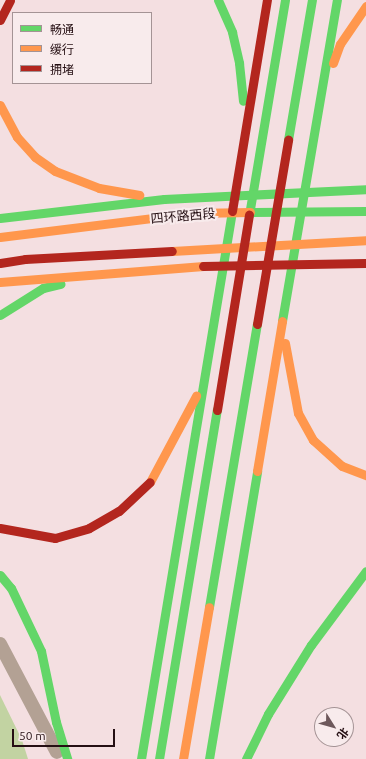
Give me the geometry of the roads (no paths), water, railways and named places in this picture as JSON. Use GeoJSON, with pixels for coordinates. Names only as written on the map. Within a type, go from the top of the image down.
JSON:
{"type":"FeatureCollection","features":[{"type":"Feature","properties":{"kind":"main road"},"geometry":{"type":"LineString","coordinates":[[0,20],[10,0]]}},
{"type":"Feature","properties":{"kind":"main road"},"geometry":{"type":"LineString","coordinates":[[218,0],[232,32],[239,63],[244,144]]}},
{"type":"Feature","properties":{"kind":"main road"},"geometry":{"type":"LineString","coordinates":[[141,759],[267,0]]}},
{"type":"Feature","properties":{"kind":"main road"},"geometry":{"type":"LineString","coordinates":[[158,759],[286,0]]}},
{"type":"Feature","properties":{"kind":"main road"},"geometry":{"type":"LineString","coordinates":[[183,759],[312,0]]}},
{"type":"Feature","properties":{"kind":"main road"},"geometry":{"type":"LineString","coordinates":[[210,759],[314,125],[337,0]]}},
{"type":"Feature","properties":{"kind":"main road"},"geometry":{"type":"LineString","coordinates":[[314,125],[340,44],[366,6]]}},
{"type":"Feature","properties":{"kind":"main road"},"geometry":{"type":"LineString","coordinates":[[0,105],[17,137],[35,157],[55,171],[99,188],[164,199]]}},
{"type":"Feature","properties":{"kind":"main road"},"geometry":{"type":"LineString","coordinates":[[0,218],[164,199],[366,187]]}},
{"type":"Feature","properties":{"kind":"main road","name":"四环路西段"},"geometry":{"type":"LineString","coordinates":[[0,236],[194,213],[339,210],[366,212]]}},
{"type":"Feature","properties":{"kind":"main road"},"geometry":{"type":"LineString","coordinates":[[0,263],[25,259],[192,250],[335,240],[366,240]]}},
{"type":"Feature","properties":{"kind":"main road"},"geometry":{"type":"LineString","coordinates":[[0,282],[187,266],[365,263]]}},
{"type":"Feature","properties":{"kind":"main road"},"geometry":{"type":"LineString","coordinates":[[0,315],[43,288],[115,272]]}},
{"type":"Feature","properties":{"kind":"main road"},"geometry":{"type":"LineString","coordinates":[[282,324],[298,413],[309,433],[313,440],[342,466],[366,475]]}},
{"type":"Feature","properties":{"kind":"main road"},"geometry":{"type":"LineString","coordinates":[[0,528],[55,538],[89,528],[119,511],[147,487],[204,381]]}},
{"type":"Feature","properties":{"kind":"main road"},"geometry":{"type":"LineString","coordinates":[[246,759],[268,714],[311,645],[366,572]]}},
{"type":"Feature","properties":{"kind":"main road"},"geometry":{"type":"LineString","coordinates":[[0,575],[11,588],[41,651],[56,722],[67,759]]}},
{"type":"Feature","properties":{"kind":"street"},"geometry":{"type":"LineString","coordinates":[[0,644],[60,759]]}}]}
